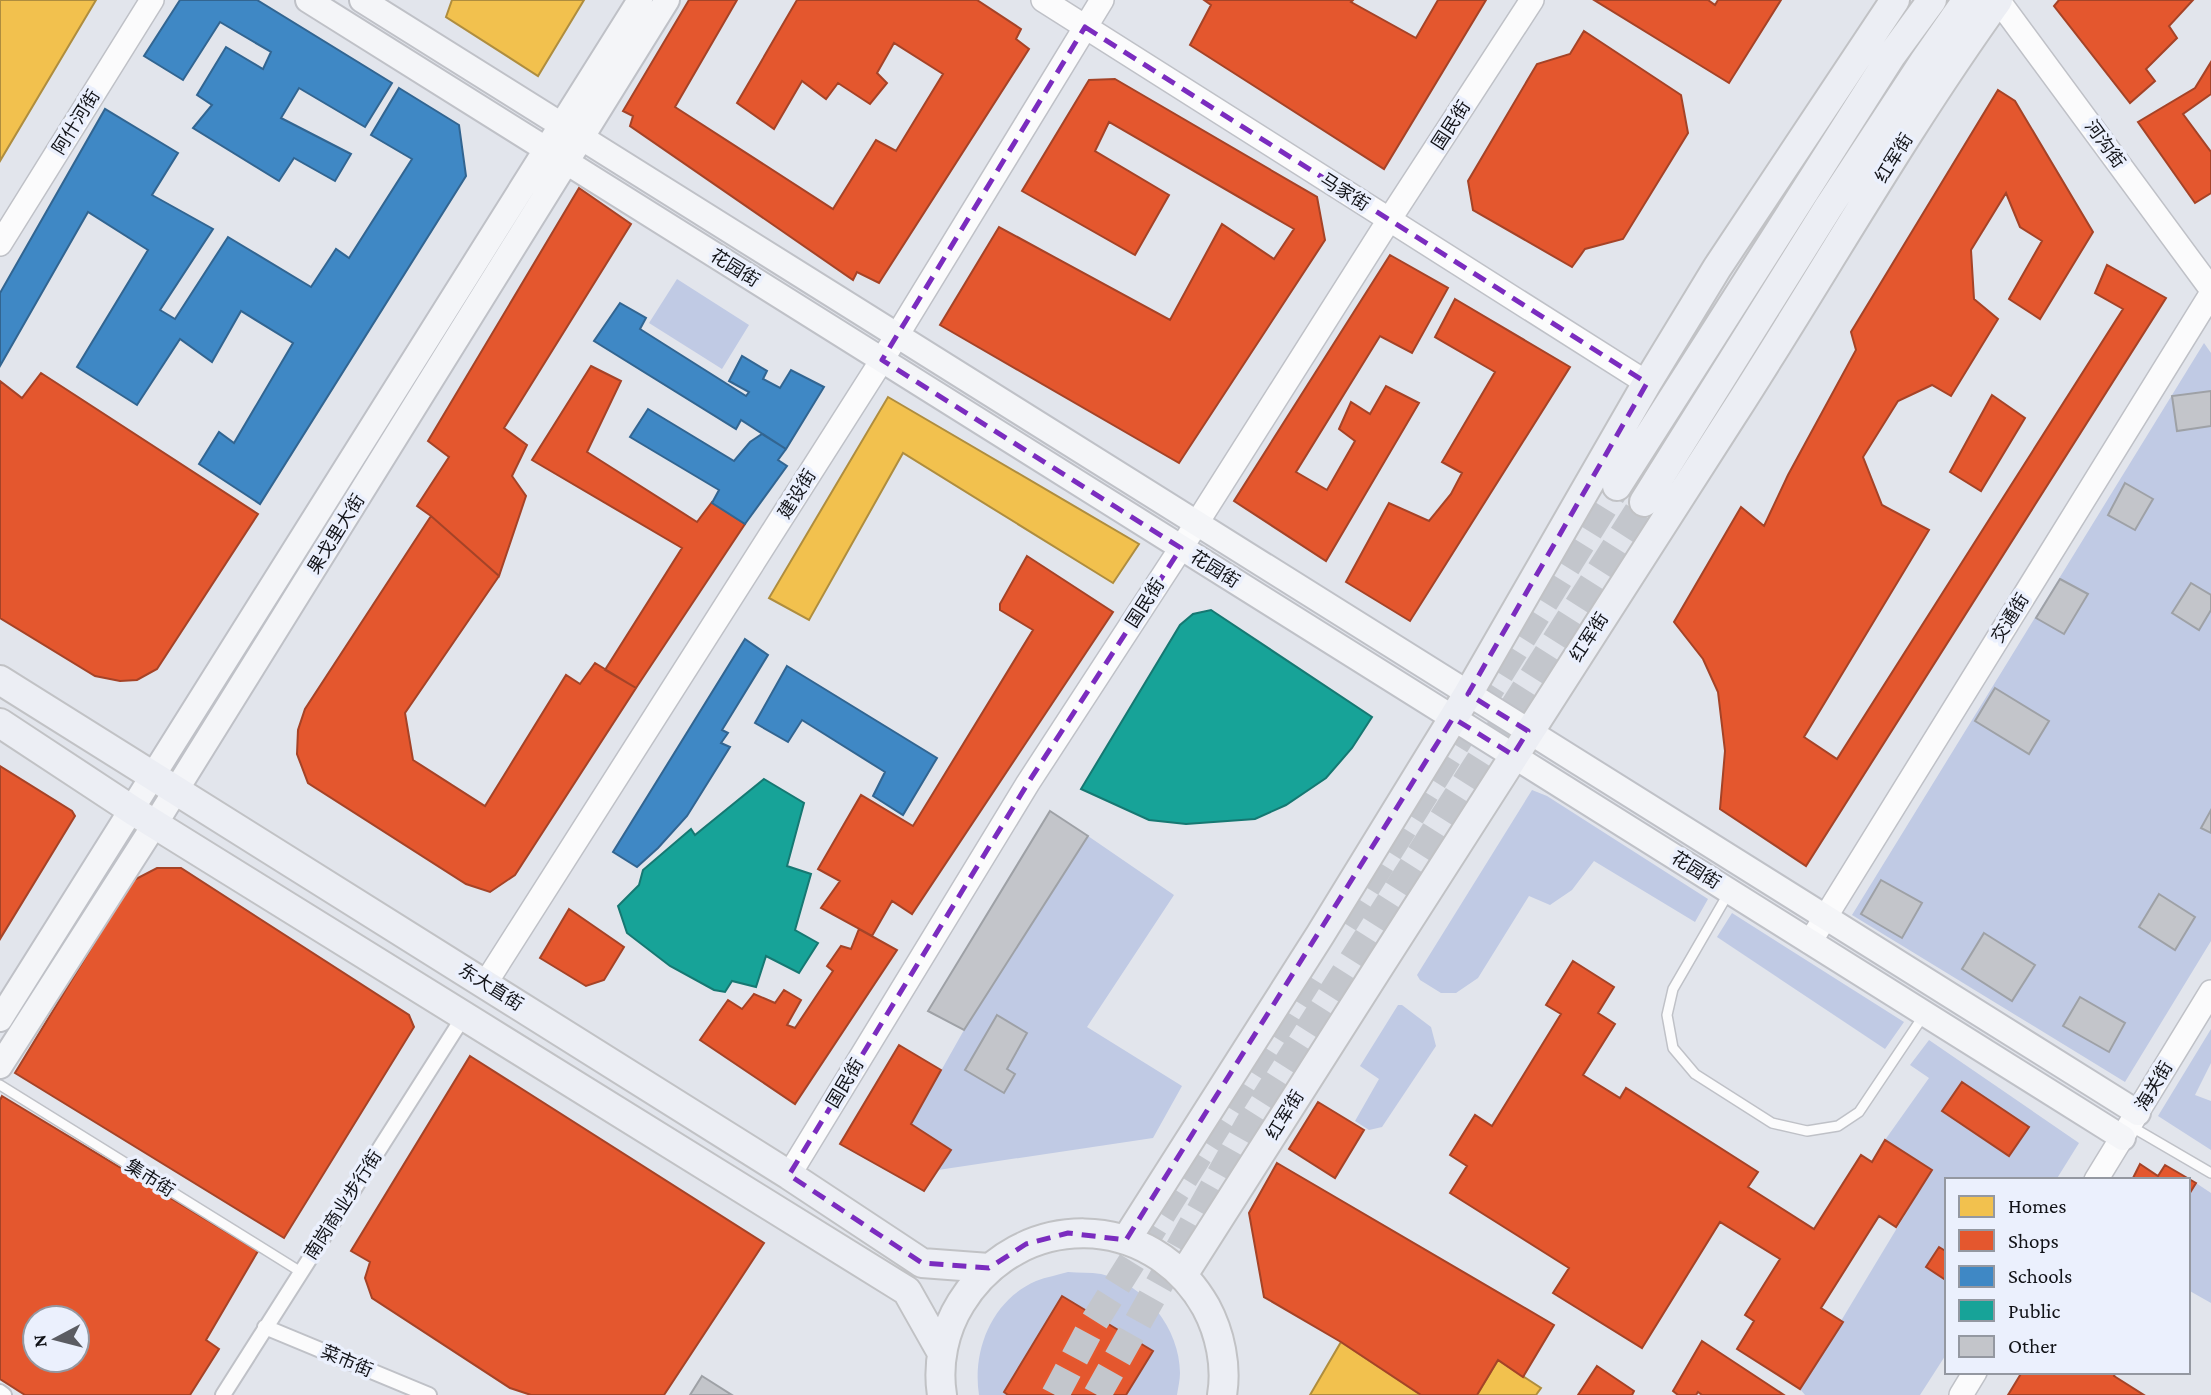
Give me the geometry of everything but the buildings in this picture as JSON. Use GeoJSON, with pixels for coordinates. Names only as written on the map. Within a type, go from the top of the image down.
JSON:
{"type":"FeatureCollection","features":[{"type":"Feature","properties":{"kind":"main road","name":"花园街"},"geometry":{"type":"LineString","coordinates":[[308,0],[1924,1014],[2130,1126]]}},
{"type":"Feature","properties":{"kind":"main road","name":"花园街"},"geometry":{"type":"LineString","coordinates":[[362,0],[1825,917],[2130,1126]]}},
{"type":"Feature","properties":{"kind":"main road","name":"果戈里大街"},"geometry":{"type":"LineString","coordinates":[[164,783],[568,163],[572,132],[640,0]]}},
{"type":"Feature","properties":{"kind":"main road","name":"果戈里大街"},"geometry":{"type":"LineString","coordinates":[[0,1066],[164,783],[547,149],[572,132],[667,0]]}},
{"type":"Feature","properties":{"kind":"main road"},"geometry":{"type":"LineString","coordinates":[[1126,1240],[1320,935],[1468,694],[1647,383],[1717,268],[1895,0]]}},
{"type":"Feature","properties":{"kind":"main road"},"geometry":{"type":"LineString","coordinates":[[1617,486],[1891,56],[1932,0]]}},
{"type":"Feature","properties":{"kind":"main road","name":"红军街"},"geometry":{"type":"LineString","coordinates":[[1643,502],[1828,208],[1924,60],[1967,0]]}},
{"type":"Feature","properties":{"kind":"main road","name":"红军街"},"geometry":{"type":"LineString","coordinates":[[1183,1275],[1528,731],[1742,401],[1957,58],[1998,0]]}},
{"type":"Feature","properties":{"kind":"main road"},"geometry":{"type":"LineString","coordinates":[[1717,268],[1771,243]]}},
{"type":"Feature","properties":{"kind":"main road","name":"东大直街"},"geometry":{"type":"LineString","coordinates":[[0,680],[789,1175],[922,1263],[989,1268]]}},
{"type":"Feature","properties":{"kind":"main road"},"geometry":{"type":"LineString","coordinates":[[0,723],[144,817],[907,1291],[942,1353]]}},
{"type":"Feature","properties":{"kind":"main road","name":"果戈里大街"},"geometry":{"type":"LineString","coordinates":[[0,1019],[144,817]]}},
{"type":"Feature","properties":{"kind":"main road"},"geometry":{"type":"LineString","coordinates":[[942,1395],[942,1353],[955,1312],[970,1288],[1006,1255],[1046,1237],[1090,1233],[1126,1240],[1150,1250],[1183,1275],[1199,1294],[1219,1339],[1223,1364],[1222,1395]]}},
{"type":"Feature","properties":{"kind":"street","name":"阿什河街"},"geometry":{"type":"LineString","coordinates":[[0,244],[152,0]]}},
{"type":"Feature","properties":{"kind":"street","name":"马家街"},"geometry":{"type":"LineString","coordinates":[[1043,0],[1647,383]]}},
{"type":"Feature","properties":{"kind":"street","name":"建设街"},"geometry":{"type":"LineString","coordinates":[[485,984],[882,360],[1102,0]]}},
{"type":"Feature","properties":{"kind":"street","name":"国民街"},"geometry":{"type":"LineString","coordinates":[[789,1175],[1028,783],[1532,0]]}},
{"type":"Feature","properties":{"kind":"street","name":"河沟街"},"geometry":{"type":"LineString","coordinates":[[1998,0],[2211,289]]}},
{"type":"Feature","properties":{"kind":"street","name":"交通街"},"geometry":{"type":"LineString","coordinates":[[1810,942],[2211,294]]}},
{"type":"Feature","properties":{"kind":"street","name":"海关街"},"geometry":{"type":"LineString","coordinates":[[2097,1178],[2211,992]]}},
{"type":"Feature","properties":{"kind":"street","name":"南岗商业步行街"},"geometry":{"type":"LineString","coordinates":[[223,1395],[464,1016]]}},
{"type":"Feature","properties":{"kind":"street","name":"菜市街"},"geometry":{"type":"LineString","coordinates":[[265,1327],[429,1395]]}},
{"type":"Feature","properties":{"kind":"street"},"geometry":{"type":"LineString","coordinates":[[1961,1395],[1974,1374]]}},
{"type":"Feature","properties":{"kind":"lane"},"geometry":{"type":"LineString","coordinates":[[1730,892],[1673,989],[1667,1015],[1673,1048],[1695,1074],[1772,1124],[1807,1131],[1838,1126],[1860,1112],[1924,1014]]}},
{"type":"Feature","properties":{"kind":"lane","name":"集市街"},"geometry":{"type":"LineString","coordinates":[[0,1085],[301,1272]]}},
{"type":"Feature","properties":{"kind":"lane"},"geometry":{"type":"LineString","coordinates":[[2130,1126],[2211,1173]]}},
{"type":"Feature","properties":{"kind":"highlighted area"},"geometry":{"type":"Polygon","coordinates":[[[1085,27],[1647,383],[1468,694],[1528,731],[1513,755],[1453,718],[1126,1240],[1068,1233],[1026,1244],[989,1268],[922,1263],[789,1175],[1028,783],[1181,548],[882,360],[1085,27]]]}},
{"type":"Feature","properties":{"kind":"shaded area"},"geometry":{"type":"Polygon","coordinates":[[[677,279],[749,325],[722,369],[649,323],[677,279]]]}},
{"type":"Feature","properties":{"kind":"shaded area"},"geometry":{"type":"Polygon","coordinates":[[[2204,343],[2211,353],[2211,941],[2125,1082],[1852,915],[2204,343]]]}},
{"type":"Feature","properties":{"kind":"shaded area"},"geometry":{"type":"Polygon","coordinates":[[[1532,790],[1547,796],[1708,899],[1695,922],[1594,861],[1572,890],[1550,905],[1529,896],[1478,978],[1456,993],[1441,993],[1420,980],[1417,975],[1532,790]]]}},
{"type":"Feature","properties":{"kind":"shaded area"},"geometry":{"type":"Polygon","coordinates":[[[1088,836],[1174,895],[1087,1027],[1182,1086],[1153,1138],[938,1170],[951,1150],[911,1124],[964,1030],[1088,836]]]}},
{"type":"Feature","properties":{"kind":"shaded area"},"geometry":{"type":"Polygon","coordinates":[[[1732,913],[1904,1022],[1885,1049],[1717,937],[1732,913]]]}},
{"type":"Feature","properties":{"kind":"shaded area"},"geometry":{"type":"Polygon","coordinates":[[[1398,1005],[1402,1005],[1431,1027],[1436,1046],[1382,1127],[1369,1130],[1355,1121],[1379,1079],[1360,1066],[1398,1005]]]}},
{"type":"Feature","properties":{"kind":"shaded area"},"geometry":{"type":"Polygon","coordinates":[[[2211,1029],[2211,1063],[2195,1095],[2211,1101],[2211,1150],[2158,1116],[2211,1029]]]}},
{"type":"Feature","properties":{"kind":"shaded area"},"geometry":{"type":"Polygon","coordinates":[[[1929,1040],[2079,1143],[2057,1178],[1945,1178],[1945,1356],[1920,1395],[1805,1395],[1800,1389],[1932,1170],[1885,1140],[1929,1078],[1910,1065],[1929,1040]]]}},
{"type":"Feature","properties":{"kind":"shaded area"},"geometry":{"type":"Polygon","coordinates":[[[2196,1183],[2211,1193],[2211,1303],[2190,1291],[2190,1193],[2196,1183]]]}},
{"type":"Feature","properties":{"kind":"shaded area"},"geometry":{"type":"Polygon","coordinates":[[[1068,1272],[1097,1273],[1117,1279],[1145,1298],[1157,1311],[1174,1340],[1180,1376],[1177,1395],[979,1395],[982,1344],[997,1314],[1008,1300],[1036,1281],[1068,1272]]]}},
{"type":"Feature","properties":{"kind":"tunnel"},"geometry":{"type":"LineString","coordinates":[[1344,923],[1617,486]]}},
{"type":"Feature","properties":{"kind":"tunnel"},"geometry":{"type":"LineString","coordinates":[[1097,1395],[1249,1124],[1644,502]]}},
{"type":"Feature","properties":{"kind":"tunnel"},"geometry":{"type":"LineString","coordinates":[[1055,1395],[1091,1327],[1315,969]]}}]}
